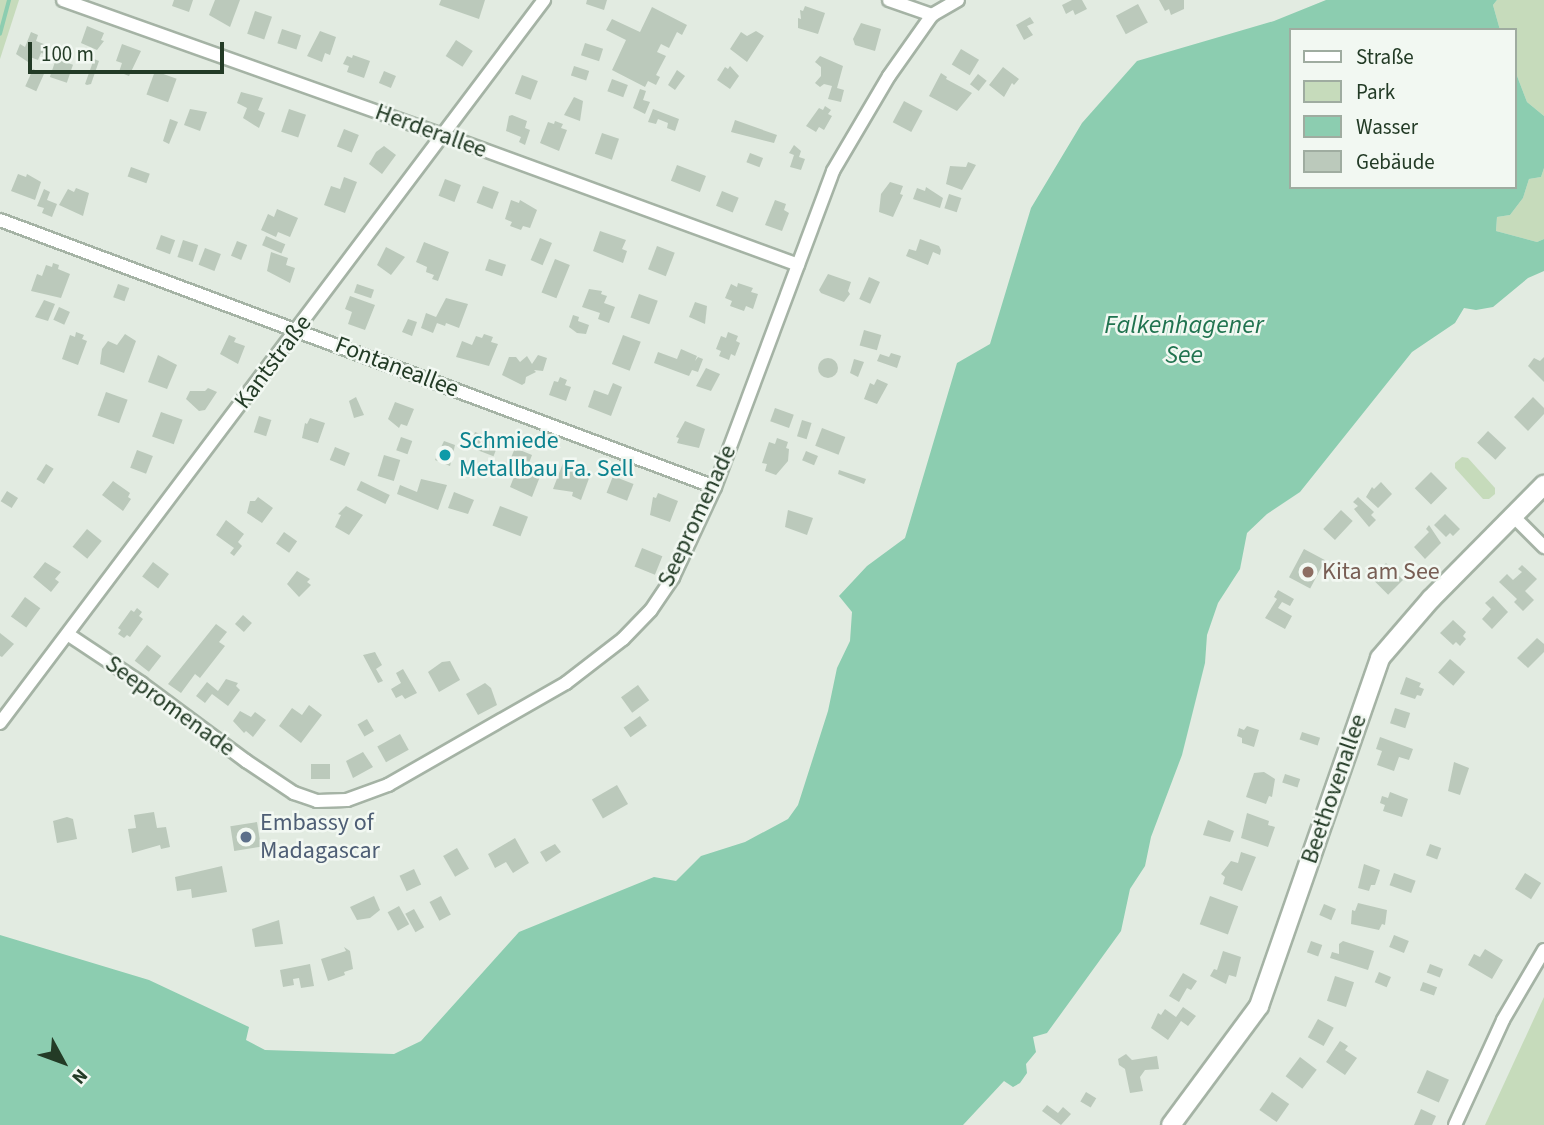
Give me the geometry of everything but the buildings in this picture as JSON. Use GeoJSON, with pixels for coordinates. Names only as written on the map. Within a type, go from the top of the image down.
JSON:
{"type":"FeatureCollection","features":[{"type":"Feature","properties":{"kind":"street","name":"Herderallee"},"geometry":{"type":"LineString","coordinates":[[63,0],[797,265]]}},
{"type":"Feature","properties":{"kind":"street","name":"Kantstraße"},"geometry":{"type":"LineString","coordinates":[[0,723],[69,635],[544,0]]}},
{"type":"Feature","properties":{"kind":"street"},"geometry":{"type":"LineString","coordinates":[[889,0],[932,15]]}},
{"type":"Feature","properties":{"kind":"street","name":"Seepromenade"},"geometry":{"type":"LineString","coordinates":[[69,635],[295,793],[317,801],[347,800],[388,785],[566,683],[623,639],[651,610],[673,577],[715,487],[833,170],[889,76],[932,15],[958,0]]}},
{"type":"Feature","properties":{"kind":"street","name":"Fontaneallee"},"geometry":{"type":"LineString","coordinates":[[0,220],[715,487]]}},
{"type":"Feature","properties":{"kind":"street","name":"Beethovenallee"},"geometry":{"type":"LineString","coordinates":[[1171,1125],[1259,1006],[1380,658],[1432,599],[1544,485]]}},
{"type":"Feature","properties":{"kind":"street"},"geometry":{"type":"LineString","coordinates":[[1513,516],[1544,547]]}},
{"type":"Feature","properties":{"kind":"street"},"geometry":{"type":"LineString","coordinates":[[1455,1125],[1503,1020],[1544,950]]}},
{"type":"Feature","properties":{"kind":"green space"},"geometry":{"type":"Polygon","coordinates":[[[0,0],[19,0],[0,59],[0,0]]]}},
{"type":"Feature","properties":{"kind":"green space"},"geometry":{"type":"Polygon","coordinates":[[[1497,0],[1544,0],[1544,116],[1527,102],[1516,73],[1516,28],[1499,28],[1493,5],[1497,0]]]}},
{"type":"Feature","properties":{"kind":"green space"},"geometry":{"type":"Polygon","coordinates":[[[1544,168],[1544,239],[1537,242],[1496,231],[1497,217],[1510,215],[1523,198],[1529,179],[1541,177],[1544,168]]]}},
{"type":"Feature","properties":{"kind":"green space"},"geometry":{"type":"Polygon","coordinates":[[[1462,457],[1468,458],[1495,488],[1495,494],[1489,499],[1483,499],[1455,468],[1455,463],[1462,457]]]}},
{"type":"Feature","properties":{"kind":"green space"},"geometry":{"type":"Polygon","coordinates":[[[1544,997],[1544,1125],[1485,1125],[1544,997]]]}},
{"type":"Feature","properties":{"kind":"water","name":"Falkenhagener See"},"geometry":{"type":"Polygon","coordinates":[[[1326,0],[1497,0],[1493,5],[1499,28],[1288,28],[1288,189],[1516,189],[1516,73],[1527,102],[1544,116],[1544,168],[1541,177],[1529,179],[1523,198],[1510,215],[1497,217],[1496,231],[1537,242],[1544,239],[1544,271],[1528,278],[1493,307],[1476,310],[1464,308],[1455,323],[1412,352],[1300,492],[1267,514],[1247,533],[1240,569],[1218,603],[1207,635],[1205,663],[1182,755],[1151,837],[1145,866],[1130,889],[1121,931],[1047,1033],[1033,1037],[1036,1052],[1026,1064],[1027,1073],[1020,1083],[1013,1087],[1004,1081],[963,1125],[0,1125],[0,935],[149,980],[249,1027],[246,1040],[265,1050],[394,1054],[421,1041],[519,932],[654,877],[676,881],[701,856],[745,842],[788,819],[798,805],[828,711],[837,668],[850,641],[852,612],[839,596],[867,566],[905,538],[957,363],[990,344],[1031,208],[1082,123],[1137,61],[1274,21],[1326,0]]]}},
{"type":"Feature","properties":{"kind":"waterway"},"geometry":{"type":"LineString","coordinates":[[0,34],[9,0]]}},
{"type":"Feature","properties":{"kind":"place","name":"Schmiede Metallbau Fa. Sell"},"geometry":{"type":"Point","coordinates":[445,455]}},
{"type":"Feature","properties":{"kind":"place","name":"Kita am See"},"geometry":{"type":"Point","coordinates":[1308,572]}},
{"type":"Feature","properties":{"kind":"place","name":"Embassy of Madagascar"},"geometry":{"type":"Point","coordinates":[246,837]}}]}
